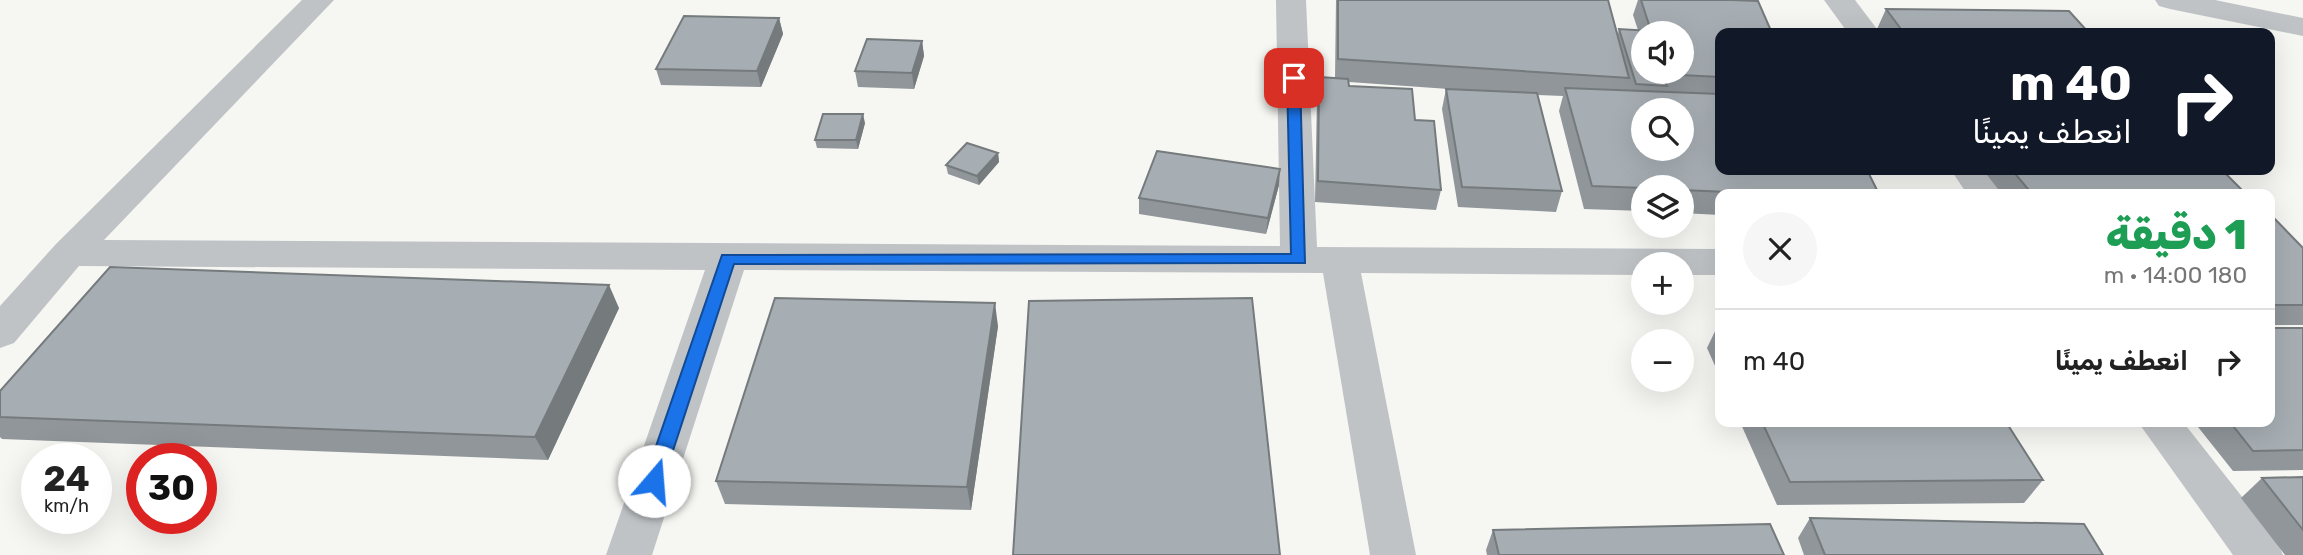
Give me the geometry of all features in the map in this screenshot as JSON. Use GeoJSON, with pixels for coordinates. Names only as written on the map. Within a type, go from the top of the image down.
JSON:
{"type":"FeatureCollection","features":[{"type":"Feature","properties":{"kind":"street"},"geometry":{"type":"LineString","coordinates":[[0,333],[69,253],[319,0]]}},
{"type":"Feature","properties":{"kind":"street"},"geometry":{"type":"LineString","coordinates":[[1291,0],[1299,260]]}},
{"type":"Feature","properties":{"kind":"street"},"geometry":{"type":"LineString","coordinates":[[1839,0],[1860,28]]}},
{"type":"Feature","properties":{"kind":"street"},"geometry":{"type":"LineString","coordinates":[[2170,0],[2303,27]]}},
{"type":"Feature","properties":{"kind":"street"},"geometry":{"type":"LineString","coordinates":[[69,253],[728,259],[1715,262]]}},
{"type":"Feature","properties":{"kind":"street"},"geometry":{"type":"LineString","coordinates":[[629,555],[728,259]]}},
{"type":"Feature","properties":{"kind":"street"},"geometry":{"type":"LineString","coordinates":[[1340,261],[1393,555]]}},
{"type":"Feature","properties":{"kind":"street"},"geometry":{"type":"LineString","coordinates":[[2163,427],[2260,555]]}},
{"type":"Feature","properties":{"kind":"building"},"geometry":{"type":"Polygon","coordinates":[[[1338,0],[1608,0],[1629,78],[1338,59],[1338,0]]]}},
{"type":"Feature","properties":{"kind":"building"},"geometry":{"type":"Polygon","coordinates":[[[1641,0],[1758,1],[1770,28],[1715,28],[1715,77],[1694,76],[1694,21],[1648,21],[1641,0]]]}},
{"type":"Feature","properties":{"kind":"building"},"geometry":{"type":"Polygon","coordinates":[[[1886,9],[2069,11],[2084,28],[1900,28],[1886,9]]]}},
{"type":"Feature","properties":{"kind":"building"},"geometry":{"type":"Polygon","coordinates":[[[684,16],[779,18],[757,71],[656,69],[684,16]]]}},
{"type":"Feature","properties":{"kind":"building"},"geometry":{"type":"Polygon","coordinates":[[[1619,29],[1631,30],[1631,68],[1619,29]]]}},
{"type":"Feature","properties":{"kind":"building"},"geometry":{"type":"Polygon","coordinates":[[[867,39],[922,41],[912,73],[855,71],[867,39]]]}},
{"type":"Feature","properties":{"kind":"building"},"geometry":{"type":"Polygon","coordinates":[[[1319,77],[1348,79],[1349,86],[1412,89],[1415,120],[1434,121],[1441,190],[1318,181],[1319,77]]]}},
{"type":"Feature","properties":{"kind":"building"},"geometry":{"type":"Polygon","coordinates":[[[1565,88],[1715,94],[1715,175],[1870,175],[1876,189],[1715,189],[1715,191],[1694,191],[1694,175],[1631,175],[1631,188],[1592,186],[1565,88]]]}},
{"type":"Feature","properties":{"kind":"building"},"geometry":{"type":"Polygon","coordinates":[[[1446,89],[1537,93],[1562,191],[1462,187],[1446,89]]]}},
{"type":"Feature","properties":{"kind":"building"},"geometry":{"type":"Polygon","coordinates":[[[823,114],[863,114],[856,140],[815,140],[823,114]]]}},
{"type":"Feature","properties":{"kind":"building"},"geometry":{"type":"Polygon","coordinates":[[[967,143],[998,153],[977,176],[946,165],[967,143]]]}},
{"type":"Feature","properties":{"kind":"building"},"geometry":{"type":"Polygon","coordinates":[[[1157,151],[1280,169],[1268,218],[1139,198],[1157,151]]]}},
{"type":"Feature","properties":{"kind":"building"},"geometry":{"type":"Polygon","coordinates":[[[2016,175],[2227,175],[2241,189],[2028,189],[2016,175]]]}},
{"type":"Feature","properties":{"kind":"building"},"geometry":{"type":"Polygon","coordinates":[[[2275,219],[2303,248],[2303,305],[2275,305],[2275,219]]]}},
{"type":"Feature","properties":{"kind":"building"},"geometry":{"type":"Polygon","coordinates":[[[110,267],[609,285],[535,437],[0,417],[0,391],[110,267]]]}},
{"type":"Feature","properties":{"kind":"building"},"geometry":{"type":"Polygon","coordinates":[[[775,298],[995,303],[967,487],[716,481],[775,298]]]}},
{"type":"Feature","properties":{"kind":"building"},"geometry":{"type":"Polygon","coordinates":[[[1252,298],[1280,555],[1013,555],[1029,301],[1252,298]]]}},
{"type":"Feature","properties":{"kind":"building"},"geometry":{"type":"Polygon","coordinates":[[[2275,328],[2303,328],[2303,450],[2253,451],[2234,427],[2275,427],[2275,328]]]}},
{"type":"Feature","properties":{"kind":"building"},"geometry":{"type":"Polygon","coordinates":[[[1764,427],[2009,427],[2043,480],[1790,482],[1764,427]]]}},
{"type":"Feature","properties":{"kind":"building"},"geometry":{"type":"Polygon","coordinates":[[[2303,477],[2303,530],[2262,478],[2303,477]]]}},
{"type":"Feature","properties":{"kind":"building"},"geometry":{"type":"Polygon","coordinates":[[[1810,518],[2084,524],[2103,555],[1825,555],[1810,518]]]}},
{"type":"Feature","properties":{"kind":"building"},"geometry":{"type":"Polygon","coordinates":[[[1770,524],[1784,555],[1499,555],[1493,530],[1770,524]]]}},
{"type":"Feature","properties":{"kind":"route"},"geometry":{"type":"LineString","coordinates":[[654,481],[728,259],[1299,260],[1294,78]]}}]}
